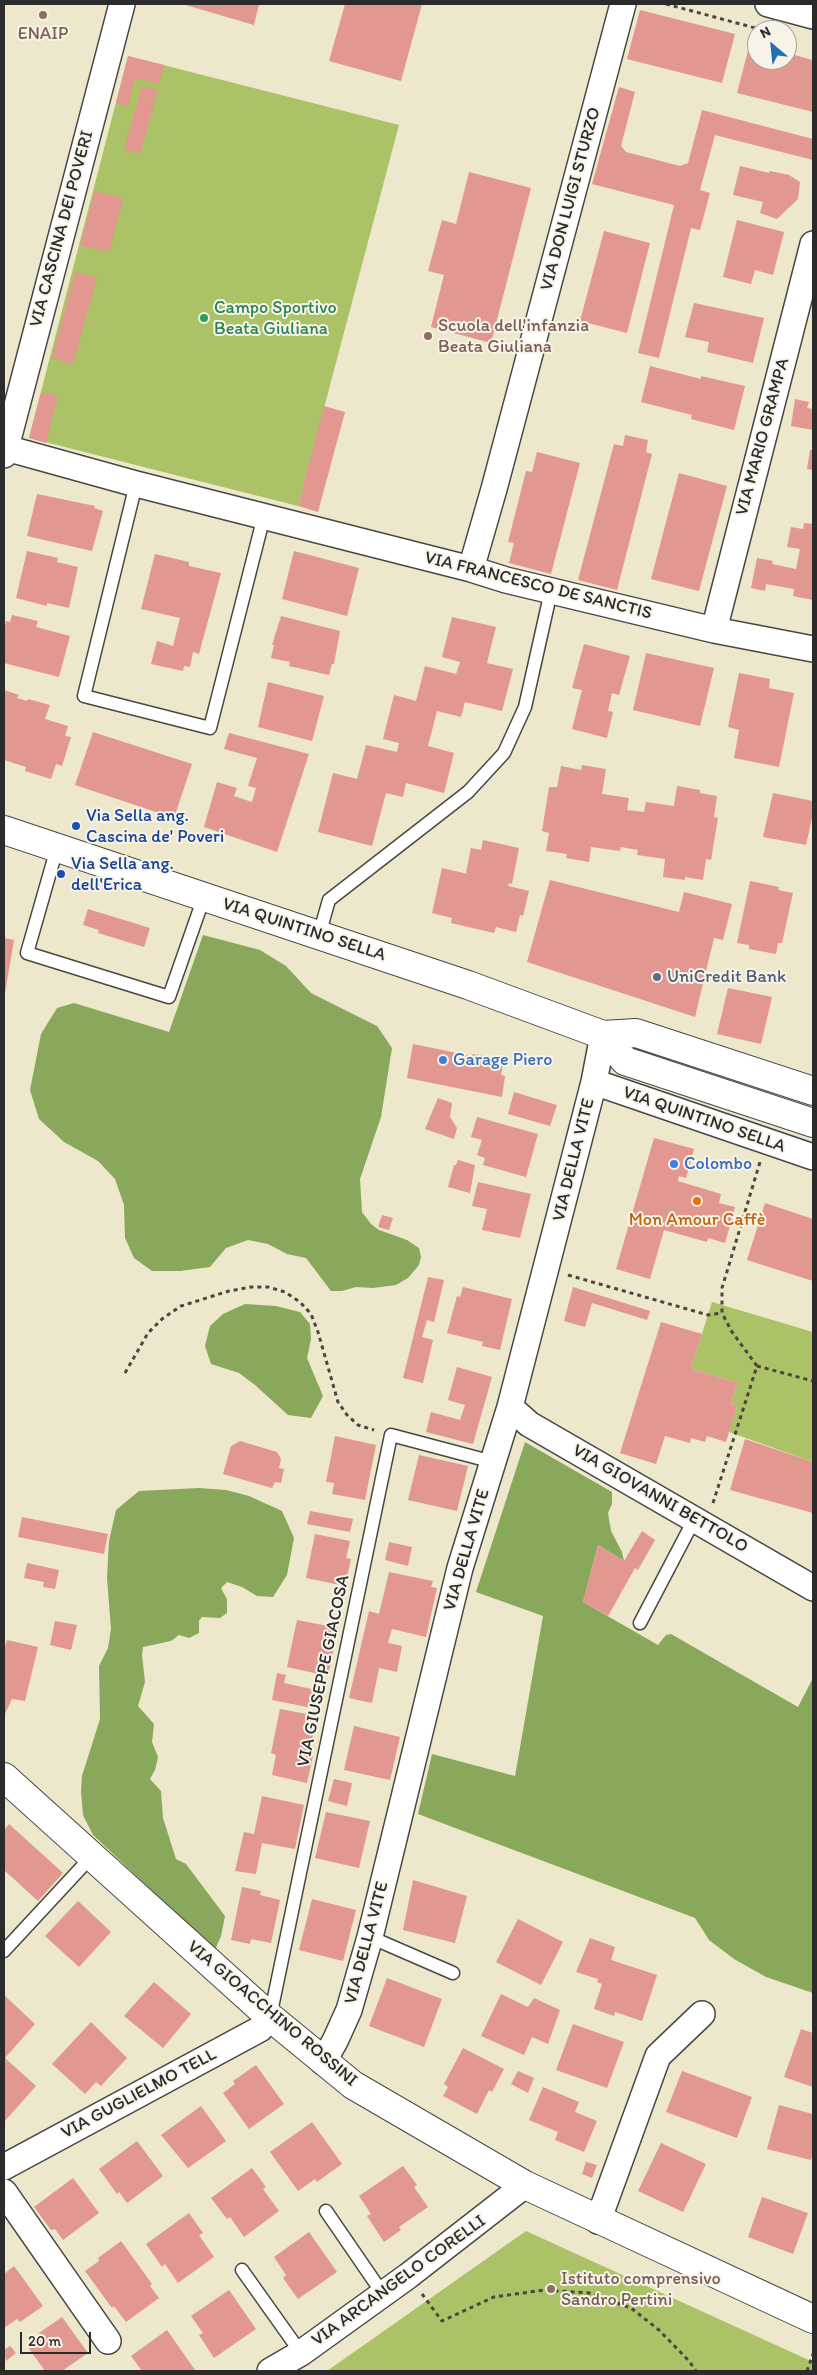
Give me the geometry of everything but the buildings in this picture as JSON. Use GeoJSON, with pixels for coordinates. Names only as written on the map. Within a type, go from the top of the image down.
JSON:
{"type":"FeatureCollection","features":[{"type":"Feature","properties":{"kind":"street","name":"VIA CASCINA DEI POVERI"},"geometry":{"type":"LineString","coordinates":[[5,452],[122,4]]}},
{"type":"Feature","properties":{"kind":"street","name":"VIA DON LUIGI STURZO"},"geometry":{"type":"LineString","coordinates":[[471,569],[623,4]]}},
{"type":"Feature","properties":{"kind":"street"},"geometry":{"type":"LineString","coordinates":[[768,4],[813,16]]}},
{"type":"Feature","properties":{"kind":"street","name":"VIA MARIO GRAMPA"},"geometry":{"type":"LineString","coordinates":[[714,630],[813,244]]}},
{"type":"Feature","properties":{"kind":"street","name":"VIA FRANCESCO DE SANCTIS"},"geometry":{"type":"LineString","coordinates":[[5,452],[264,516],[551,591],[714,630],[813,649]]}},
{"type":"Feature","properties":{"kind":"street","name":"VIA QUINTINO SELLA"},"geometry":{"type":"LineString","coordinates":[[4,830],[468,985],[603,1035],[636,1033],[813,1091]]}},
{"type":"Feature","properties":{"kind":"street","name":"VIA QUINTINO SELLA"},"geometry":{"type":"LineString","coordinates":[[603,1035],[625,1061],[813,1123]]}},
{"type":"Feature","properties":{"kind":"street","name":"VIA DELLA VITE"},"geometry":{"type":"LineString","coordinates":[[323,2062],[336,2041],[349,2010],[370,1937],[460,1568],[510,1406],[594,1082],[603,1035]]}},
{"type":"Feature","properties":{"kind":"street","name":"VIA QUINTINO SELLA"},"geometry":{"type":"LineString","coordinates":[[594,1082],[813,1157]]}},
{"type":"Feature","properties":{"kind":"street"},"geometry":{"type":"LineString","coordinates":[[766,1141],[776,1112]]}},
{"type":"Feature","properties":{"kind":"street","name":"VIA GIOVANNI BETTOLO"},"geometry":{"type":"LineString","coordinates":[[510,1406],[529,1424],[813,1588]]}},
{"type":"Feature","properties":{"kind":"street","name":"VIA GIOACCHINO ROSSINI"},"geometry":{"type":"LineString","coordinates":[[4,1777],[270,2016],[323,2062],[366,2093],[525,2185],[598,2221],[813,2318]]}},
{"type":"Feature","properties":{"kind":"street"},"geometry":{"type":"LineString","coordinates":[[598,2221],[658,2056],[702,2014]]}},
{"type":"Feature","properties":{"kind":"street","name":"VIA GUGLIELMO TELL"},"geometry":{"type":"LineString","coordinates":[[4,2167],[260,2030],[270,2016]]}},
{"type":"Feature","properties":{"kind":"street","name":"VIA ARCANGELO CORELLI"},"geometry":{"type":"LineString","coordinates":[[270,2371],[300,2353],[408,2276],[525,2185]]}},
{"type":"Feature","properties":{"kind":"street"},"geometry":{"type":"LineString","coordinates":[[4,2192],[108,2341]]}},
{"type":"Feature","properties":{"kind":"lane"},"geometry":{"type":"LineString","coordinates":[[136,484],[84,696],[210,728],[264,516]]}},
{"type":"Feature","properties":{"kind":"lane"},"geometry":{"type":"LineString","coordinates":[[319,935],[329,900],[468,792],[504,753],[526,707],[551,591]]}},
{"type":"Feature","properties":{"kind":"lane"},"geometry":{"type":"LineString","coordinates":[[57,848],[26,953],[169,996],[204,897]]}},
{"type":"Feature","properties":{"kind":"lane"},"geometry":{"type":"LineString","coordinates":[[391,1436],[493,1462]]}},
{"type":"Feature","properties":{"kind":"lane","name":"VIA GIUSEPPE GIACOSA"},"geometry":{"type":"LineString","coordinates":[[270,2016],[391,1436]]}},
{"type":"Feature","properties":{"kind":"lane"},"geometry":{"type":"LineString","coordinates":[[640,1623],[701,1522]]}},
{"type":"Feature","properties":{"kind":"lane"},"geometry":{"type":"LineString","coordinates":[[4,1951],[92,1856]]}},
{"type":"Feature","properties":{"kind":"lane"},"geometry":{"type":"LineString","coordinates":[[370,1937],[453,1973]]}},
{"type":"Feature","properties":{"kind":"lane"},"geometry":{"type":"LineString","coordinates":[[326,2212],[383,2294]]}},
{"type":"Feature","properties":{"kind":"lane"},"geometry":{"type":"LineString","coordinates":[[242,2270],[300,2353]]}},
{"type":"Feature","properties":{"kind":"path"},"geometry":{"type":"LineString","coordinates":[[666,4],[747,25]]}},
{"type":"Feature","properties":{"kind":"path"},"geometry":{"type":"LineString","coordinates":[[766,1141],[728,1261],[722,1288],[722,1313],[732,1332],[757,1366],[813,1381]]}},
{"type":"Feature","properties":{"kind":"path"},"geometry":{"type":"LineString","coordinates":[[546,1268],[708,1314],[722,1313]]}},
{"type":"Feature","properties":{"kind":"path"},"geometry":{"type":"LineString","coordinates":[[125,1374],[148,1333],[162,1319],[181,1306],[229,1290],[268,1287],[285,1292],[300,1302],[310,1314],[318,1332],[332,1388],[346,1415],[358,1425],[391,1436]]}},
{"type":"Feature","properties":{"kind":"path"},"geometry":{"type":"LineString","coordinates":[[701,1522],[757,1366]]}},
{"type":"Feature","properties":{"kind":"path"},"geometry":{"type":"LineString","coordinates":[[408,2276],[442,2321],[494,2297],[544,2290],[589,2293],[631,2308],[659,2330],[689,2361],[696,2371]]}},
{"type":"Feature","properties":{"kind":"path"},"geometry":{"type":"LineString","coordinates":[[807,2371],[812,2354]]}},
{"type":"Feature","properties":{"kind":"green space","name":"Campo Sportivo Beata Giuliana"},"geometry":{"type":"Polygon","coordinates":[[[128,56],[399,125],[298,506],[29,438],[128,56]]]}},
{"type":"Feature","properties":{"kind":"green space"},"geometry":{"type":"Polygon","coordinates":[[[203,935],[260,950],[286,966],[311,993],[377,1026],[392,1048],[381,1117],[360,1179],[362,1212],[371,1224],[379,1230],[407,1240],[419,1248],[421,1257],[419,1265],[408,1278],[396,1285],[373,1288],[356,1287],[342,1291],[331,1291],[306,1258],[287,1254],[268,1244],[248,1240],[226,1248],[210,1267],[180,1271],[152,1271],[134,1258],[125,1238],[124,1205],[115,1179],[98,1161],[64,1142],[39,1119],[30,1090],[41,1034],[57,1008],[74,1003],[169,1032],[203,935]]]}},
{"type":"Feature","properties":{"kind":"green space"},"geometry":{"type":"Polygon","coordinates":[[[712,1302],[813,1332],[813,1462],[729,1432],[737,1406],[731,1404],[738,1383],[691,1369],[712,1302]]]}},
{"type":"Feature","properties":{"kind":"green space"},"geometry":{"type":"Polygon","coordinates":[[[245,1304],[276,1306],[300,1312],[310,1324],[311,1339],[307,1358],[323,1396],[311,1418],[288,1415],[239,1373],[211,1364],[205,1346],[210,1326],[223,1314],[245,1304]]]}},
{"type":"Feature","properties":{"kind":"green space"},"geometry":{"type":"Polygon","coordinates":[[[525,1442],[612,1492],[612,1504],[608,1513],[611,1531],[622,1552],[624,1561],[598,1545],[583,1602],[658,1645],[666,1635],[671,1634],[798,1707],[813,1678],[813,1993],[766,1977],[734,1959],[709,1940],[695,1918],[418,1814],[432,1754],[515,1776],[543,1616],[476,1592],[525,1442]]]}},
{"type":"Feature","properties":{"kind":"green space"},"geometry":{"type":"Polygon","coordinates":[[[199,1488],[226,1490],[249,1496],[282,1511],[294,1538],[287,1575],[273,1597],[257,1596],[242,1587],[227,1582],[221,1588],[227,1599],[227,1613],[220,1618],[202,1617],[199,1621],[199,1633],[189,1638],[179,1635],[171,1641],[143,1647],[145,1682],[138,1706],[154,1724],[152,1742],[158,1757],[155,1770],[150,1779],[161,1791],[163,1818],[176,1859],[186,1864],[225,1916],[221,1936],[215,1950],[93,1835],[83,1815],[81,1792],[82,1776],[100,1719],[99,1666],[108,1648],[111,1629],[107,1578],[109,1541],[116,1510],[139,1491],[199,1488]]]}},
{"type":"Feature","properties":{"kind":"green space","name":"Istituto comprensivo Sandro Pertini"},"geometry":{"type":"Polygon","coordinates":[[[526,2231],[813,2362],[813,2371],[327,2371],[526,2231]]]}},
{"type":"Feature","properties":{"kind":"place","name":"ENAIP"},"geometry":{"type":"Point","coordinates":[43,15]}},
{"type":"Feature","properties":{"kind":"place","name":"Campo Sportivo Beata Giuliana"},"geometry":{"type":"Point","coordinates":[204,318]}},
{"type":"Feature","properties":{"kind":"place","name":"Scuola dell'infanzia Beata Giuliana"},"geometry":{"type":"Point","coordinates":[428,336]}},
{"type":"Feature","properties":{"kind":"place","name":"Via Sella ang. Cascina de' Poveri"},"geometry":{"type":"Point","coordinates":[76,826]}},
{"type":"Feature","properties":{"kind":"place","name":"Via Sella ang. dell'Erica"},"geometry":{"type":"Point","coordinates":[61,874]}},
{"type":"Feature","properties":{"kind":"place","name":"UniCredit Bank"},"geometry":{"type":"Point","coordinates":[657,977]}},
{"type":"Feature","properties":{"kind":"place","name":"Garage Piero"},"geometry":{"type":"Point","coordinates":[443,1060]}},
{"type":"Feature","properties":{"kind":"place","name":"Colombo"},"geometry":{"type":"Point","coordinates":[674,1164]}},
{"type":"Feature","properties":{"kind":"place","name":"Mon Amour Caffè"},"geometry":{"type":"Point","coordinates":[697,1201]}},
{"type":"Feature","properties":{"kind":"place","name":"Istituto comprensivo Sandro Pertini"},"geometry":{"type":"Point","coordinates":[551,2289]}}]}
